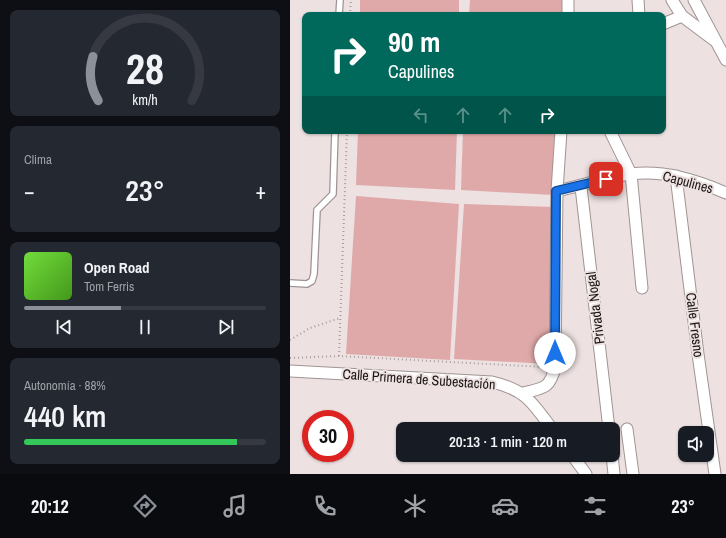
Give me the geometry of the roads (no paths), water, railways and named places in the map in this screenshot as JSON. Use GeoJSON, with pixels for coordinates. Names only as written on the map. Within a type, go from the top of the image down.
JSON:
{"type":"FeatureCollection","features":[{"type":"Feature","properties":{"kind":"street"},"geometry":{"type":"LineString","coordinates":[[568,0],[568,12]]}},
{"type":"Feature","properties":{"kind":"street"},"geometry":{"type":"LineString","coordinates":[[638,0],[639,12]]}},
{"type":"Feature","properties":{"kind":"street"},"geometry":{"type":"LineString","coordinates":[[672,0],[682,16],[716,41]]}},
{"type":"Feature","properties":{"kind":"street"},"geometry":{"type":"LineString","coordinates":[[694,0],[726,60]]}},
{"type":"Feature","properties":{"kind":"street"},"geometry":{"type":"LineString","coordinates":[[666,23],[682,16]]}},
{"type":"Feature","properties":{"kind":"street"},"geometry":{"type":"LineString","coordinates":[[523,393],[546,388],[552,379],[555,367],[556,191],[561,134]]}},
{"type":"Feature","properties":{"kind":"street"},"geometry":{"type":"LineString","coordinates":[[611,134],[631,174],[642,288]]}},
{"type":"Feature","properties":{"kind":"street","name":"Capulines"},"geometry":{"type":"LineString","coordinates":[[556,191],[631,174],[654,173],[676,176],[705,184],[726,193]]}},
{"type":"Feature","properties":{"kind":"street","name":"Calle Fresno"},"geometry":{"type":"LineString","coordinates":[[676,176],[715,474]]}},
{"type":"Feature","properties":{"kind":"street","name":"Privada Nogal"},"geometry":{"type":"LineString","coordinates":[[581,186],[608,422]]}},
{"type":"Feature","properties":{"kind":"street","name":"Calle Primera de Subestación"},"geometry":{"type":"LineString","coordinates":[[290,370],[492,382],[510,386],[523,393],[546,422]]}},
{"type":"Feature","properties":{"kind":"street"},"geometry":{"type":"LineString","coordinates":[[627,429],[633,474]]}},
{"type":"Feature","properties":{"kind":"street"},"geometry":{"type":"LineString","coordinates":[[577,462],[586,474]]}},
{"type":"Feature","properties":{"kind":"street"},"geometry":{"type":"LineString","coordinates":[[613,462],[614,474]]}},
{"type":"Feature","properties":{"kind":"lane"},"geometry":{"type":"LineString","coordinates":[[339,12],[340,0]]}},
{"type":"Feature","properties":{"kind":"lane"},"geometry":{"type":"LineString","coordinates":[[290,283],[307,284],[312,281],[314,274],[317,210],[330,199],[333,194],[335,134]]}}]}
